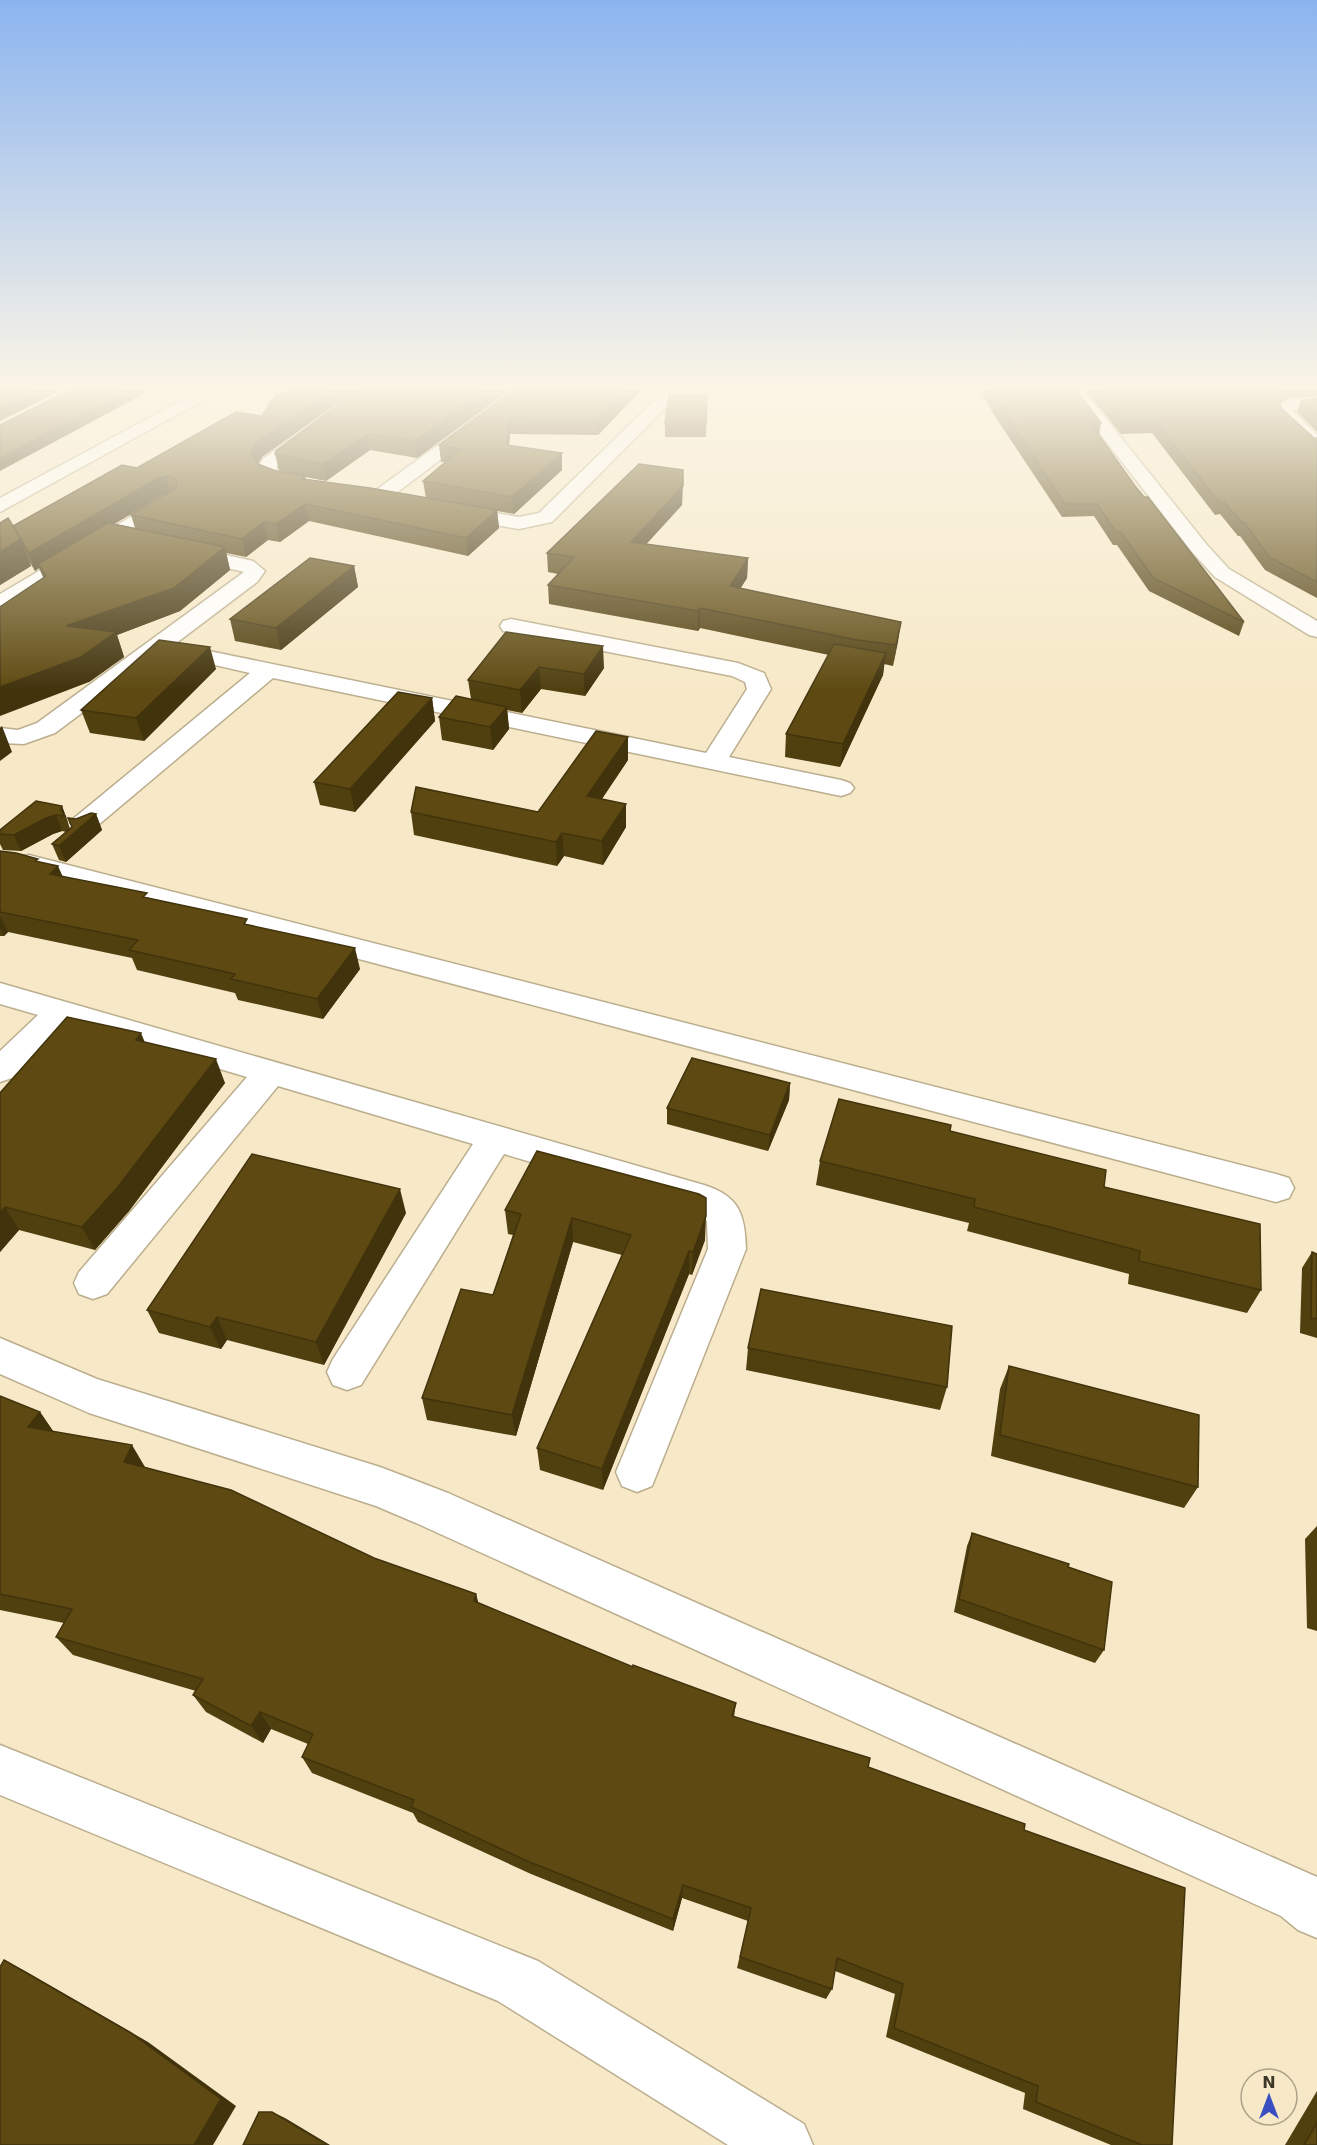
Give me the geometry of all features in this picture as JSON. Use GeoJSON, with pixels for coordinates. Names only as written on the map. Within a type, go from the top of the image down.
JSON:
{"type":"FeatureCollection","features":[{"type":"Feature","properties":{"kind":"street"},"geometry":{"type":"LineString","coordinates":[[0,506],[29,490]]}},
{"type":"Feature","properties":{"kind":"street"},"geometry":{"type":"LineString","coordinates":[[376,499],[388,490]]}},
{"type":"Feature","properties":{"kind":"street"},"geometry":{"type":"LineString","coordinates":[[432,508],[519,522],[545,518],[573,490]]}},
{"type":"Feature","properties":{"kind":"street"},"geometry":{"type":"LineString","coordinates":[[1153,490],[1222,573],[1317,630]]}},
{"type":"Feature","properties":{"kind":"street"},"geometry":{"type":"LineString","coordinates":[[355,495],[398,503]]}},
{"type":"Feature","properties":{"kind":"street"},"geometry":{"type":"LineString","coordinates":[[0,603],[171,501]]}},
{"type":"Feature","properties":{"kind":"street"},"geometry":{"type":"LineString","coordinates":[[112,536],[145,543]]}},
{"type":"Feature","properties":{"kind":"street"},"geometry":{"type":"LineString","coordinates":[[0,735],[7,738],[28,736],[46,728],[250,578],[255,571],[246,565],[168,548]]}},
{"type":"Feature","properties":{"kind":"street"},"geometry":{"type":"LineString","coordinates":[[512,626],[738,670],[756,678],[759,689],[713,762]]}},
{"type":"Feature","properties":{"kind":"street"},"geometry":{"type":"LineString","coordinates":[[154,647],[841,788]]}},
{"type":"Feature","properties":{"kind":"street"},"geometry":{"type":"LineString","coordinates":[[14,861],[45,856],[267,670]]}},
{"type":"Feature","properties":{"kind":"street"},"geometry":{"type":"LineString","coordinates":[[14,861],[1276,1188]]}},
{"type":"Feature","properties":{"kind":"street"},"geometry":{"type":"LineString","coordinates":[[0,993],[704,1199],[723,1213],[727,1228],[727,1249],[637,1472]]}},
{"type":"Feature","properties":{"kind":"street"},"geometry":{"type":"LineString","coordinates":[[0,1070],[61,1012]]}},
{"type":"Feature","properties":{"kind":"street"},"geometry":{"type":"LineString","coordinates":[[93,1283],[271,1072]]}},
{"type":"Feature","properties":{"kind":"street"},"geometry":{"type":"LineString","coordinates":[[347,1372],[496,1137]]}},
{"type":"Feature","properties":{"kind":"street"},"geometry":{"type":"LineString","coordinates":[[0,1354],[89,1395],[380,1487],[442,1512],[1300,1897],[1317,1911]]}},
{"type":"Feature","properties":{"kind":"street"},"geometry":{"type":"LineString","coordinates":[[0,1770],[518,1981],[783,2145]]}},
{"type":"Feature","properties":{"kind":"building"},"geometry":{"type":"Polygon","coordinates":[[[77,490],[137,490],[29,553],[13,526],[77,490]]]}},
{"type":"Feature","properties":{"kind":"building"},"geometry":{"type":"Polygon","coordinates":[[[173,490],[382,490],[497,510],[466,538],[305,504],[276,524],[264,522],[242,539],[131,515],[173,490]]]}},
{"type":"Feature","properties":{"kind":"building"},"geometry":{"type":"Polygon","coordinates":[[[474,490],[520,490],[512,497],[474,490]]]}},
{"type":"Feature","properties":{"kind":"building"},"geometry":{"type":"Polygon","coordinates":[[[612,490],[679,490],[631,542],[748,558],[730,586],[901,622],[896,645],[857,640],[700,608],[698,611],[548,585],[574,557],[547,553],[612,490]]]}},
{"type":"Feature","properties":{"kind":"building"},"geometry":{"type":"Polygon","coordinates":[[[1056,490],[1138,490],[1144,497],[1148,497],[1244,622],[1153,578],[1121,532],[1116,532],[1097,504],[1065,504],[1056,490]]]}},
{"type":"Feature","properties":{"kind":"building"},"geometry":{"type":"Polygon","coordinates":[[[1210,490],[1317,490],[1317,582],[1269,557],[1245,523],[1242,523],[1224,502],[1219,502],[1210,490]]]}},
{"type":"Feature","properties":{"kind":"building"},"geometry":{"type":"Polygon","coordinates":[[[8,518],[21,539],[0,552],[0,523],[8,518]]]}},
{"type":"Feature","properties":{"kind":"building"},"geometry":{"type":"Polygon","coordinates":[[[108,523],[225,547],[174,588],[66,626],[116,632],[81,657],[0,687],[0,607],[46,576],[38,564],[108,523]]]}},
{"type":"Feature","properties":{"kind":"building"},"geometry":{"type":"Polygon","coordinates":[[[310,558],[354,566],[276,628],[230,619],[310,558]]]}},
{"type":"Feature","properties":{"kind":"building"},"geometry":{"type":"Polygon","coordinates":[[[506,632],[603,646],[584,674],[539,667],[520,690],[468,680],[506,632]]]}},
{"type":"Feature","properties":{"kind":"building"},"geometry":{"type":"Polygon","coordinates":[[[159,640],[210,647],[136,718],[81,710],[159,640]]]}},
{"type":"Feature","properties":{"kind":"building"},"geometry":{"type":"Polygon","coordinates":[[[834,644],[886,653],[843,744],[786,734],[834,644]]]}},
{"type":"Feature","properties":{"kind":"building"},"geometry":{"type":"Polygon","coordinates":[[[398,692],[432,698],[350,789],[314,782],[398,692]]]}},
{"type":"Feature","properties":{"kind":"building"},"geometry":{"type":"Polygon","coordinates":[[[456,696],[507,707],[490,727],[439,717],[456,696]]]}},
{"type":"Feature","properties":{"kind":"building"},"geometry":{"type":"Polygon","coordinates":[[[596,731],[628,737],[587,796],[626,804],[602,841],[562,833],[556,842],[411,812],[416,787],[538,812],[596,731]]]}},
{"type":"Feature","properties":{"kind":"building"},"geometry":{"type":"Polygon","coordinates":[[[36,801],[62,806],[61,810],[65,816],[56,815],[46,818],[14,835],[0,834],[0,830],[36,801]]]}},
{"type":"Feature","properties":{"kind":"building"},"geometry":{"type":"Polygon","coordinates":[[[91,813],[96,814],[59,846],[52,844],[72,827],[68,818],[76,819],[91,813]]]}},
{"type":"Feature","properties":{"kind":"building"},"geometry":{"type":"Polygon","coordinates":[[[0,851],[16,853],[38,859],[35,861],[58,866],[50,874],[147,893],[143,897],[247,919],[244,924],[355,948],[317,999],[231,979],[235,974],[129,950],[138,940],[0,912],[0,851]]]}},
{"type":"Feature","properties":{"kind":"building"},"geometry":{"type":"Polygon","coordinates":[[[67,1017],[141,1033],[136,1040],[216,1059],[117,1188],[82,1227],[5,1207],[0,1213],[0,1093],[67,1017]]]}},
{"type":"Feature","properties":{"kind":"building"},"geometry":{"type":"Polygon","coordinates":[[[692,1058],[790,1083],[770,1135],[667,1108],[692,1058]]]}},
{"type":"Feature","properties":{"kind":"building"},"geometry":{"type":"Polygon","coordinates":[[[839,1099],[951,1125],[950,1131],[1106,1170],[1104,1187],[1260,1224],[1261,1290],[1139,1261],[1140,1251],[974,1207],[975,1199],[820,1161],[839,1099]]]}},
{"type":"Feature","properties":{"kind":"building"},"geometry":{"type":"Polygon","coordinates":[[[537,1151],[699,1194],[706,1198],[706,1216],[693,1252],[689,1251],[602,1469],[537,1448],[631,1235],[572,1218],[512,1415],[422,1398],[461,1289],[493,1295],[521,1214],[505,1210],[537,1151]]]}},
{"type":"Feature","properties":{"kind":"building"},"geometry":{"type":"Polygon","coordinates":[[[252,1154],[400,1189],[316,1342],[217,1317],[210,1327],[147,1310],[252,1154]]]}},
{"type":"Feature","properties":{"kind":"building"},"geometry":{"type":"Polygon","coordinates":[[[1312,1252],[1317,1254],[1317,1319],[1311,1318],[1312,1252]]]}},
{"type":"Feature","properties":{"kind":"building"},"geometry":{"type":"Polygon","coordinates":[[[761,1289],[952,1326],[947,1387],[748,1348],[761,1289]]]}},
{"type":"Feature","properties":{"kind":"building"},"geometry":{"type":"Polygon","coordinates":[[[1009,1366],[1199,1415],[1198,1487],[1000,1435],[1009,1366]]]}},
{"type":"Feature","properties":{"kind":"building"},"geometry":{"type":"Polygon","coordinates":[[[0,1396],[40,1412],[28,1427],[132,1445],[124,1462],[231,1490],[374,1558],[476,1594],[474,1601],[633,1667],[633,1665],[736,1703],[732,1716],[870,1758],[868,1767],[1025,1824],[1024,1830],[1185,1888],[1172,2145],[1142,2145],[1036,2102],[1038,2086],[894,2028],[903,1984],[837,1958],[832,1989],[740,1957],[751,1908],[683,1885],[673,1919],[527,1861],[411,1807],[414,1800],[302,1757],[313,1734],[260,1712],[251,1726],[193,1695],[203,1679],[56,1637],[72,1609],[0,1594],[0,1396]]]}},
{"type":"Feature","properties":{"kind":"building"},"geometry":{"type":"Polygon","coordinates":[[[972,1533],[1069,1564],[1068,1567],[1112,1582],[1104,1650],[959,1599],[972,1533]]]}},
{"type":"Feature","properties":{"kind":"building"},"geometry":{"type":"Polygon","coordinates":[[[4,1960],[131,2033],[221,2099],[194,2145],[0,2145],[0,1967],[4,1960]]]}},
{"type":"Feature","properties":{"kind":"building"},"geometry":{"type":"Polygon","coordinates":[[[259,2112],[272,2112],[328,2145],[243,2145],[259,2112]]]}},
{"type":"Feature","properties":{"kind":"building"},"geometry":{"type":"Polygon","coordinates":[[[1317,2123],[1317,2145],[1304,2145],[1317,2123]]]}}]}
